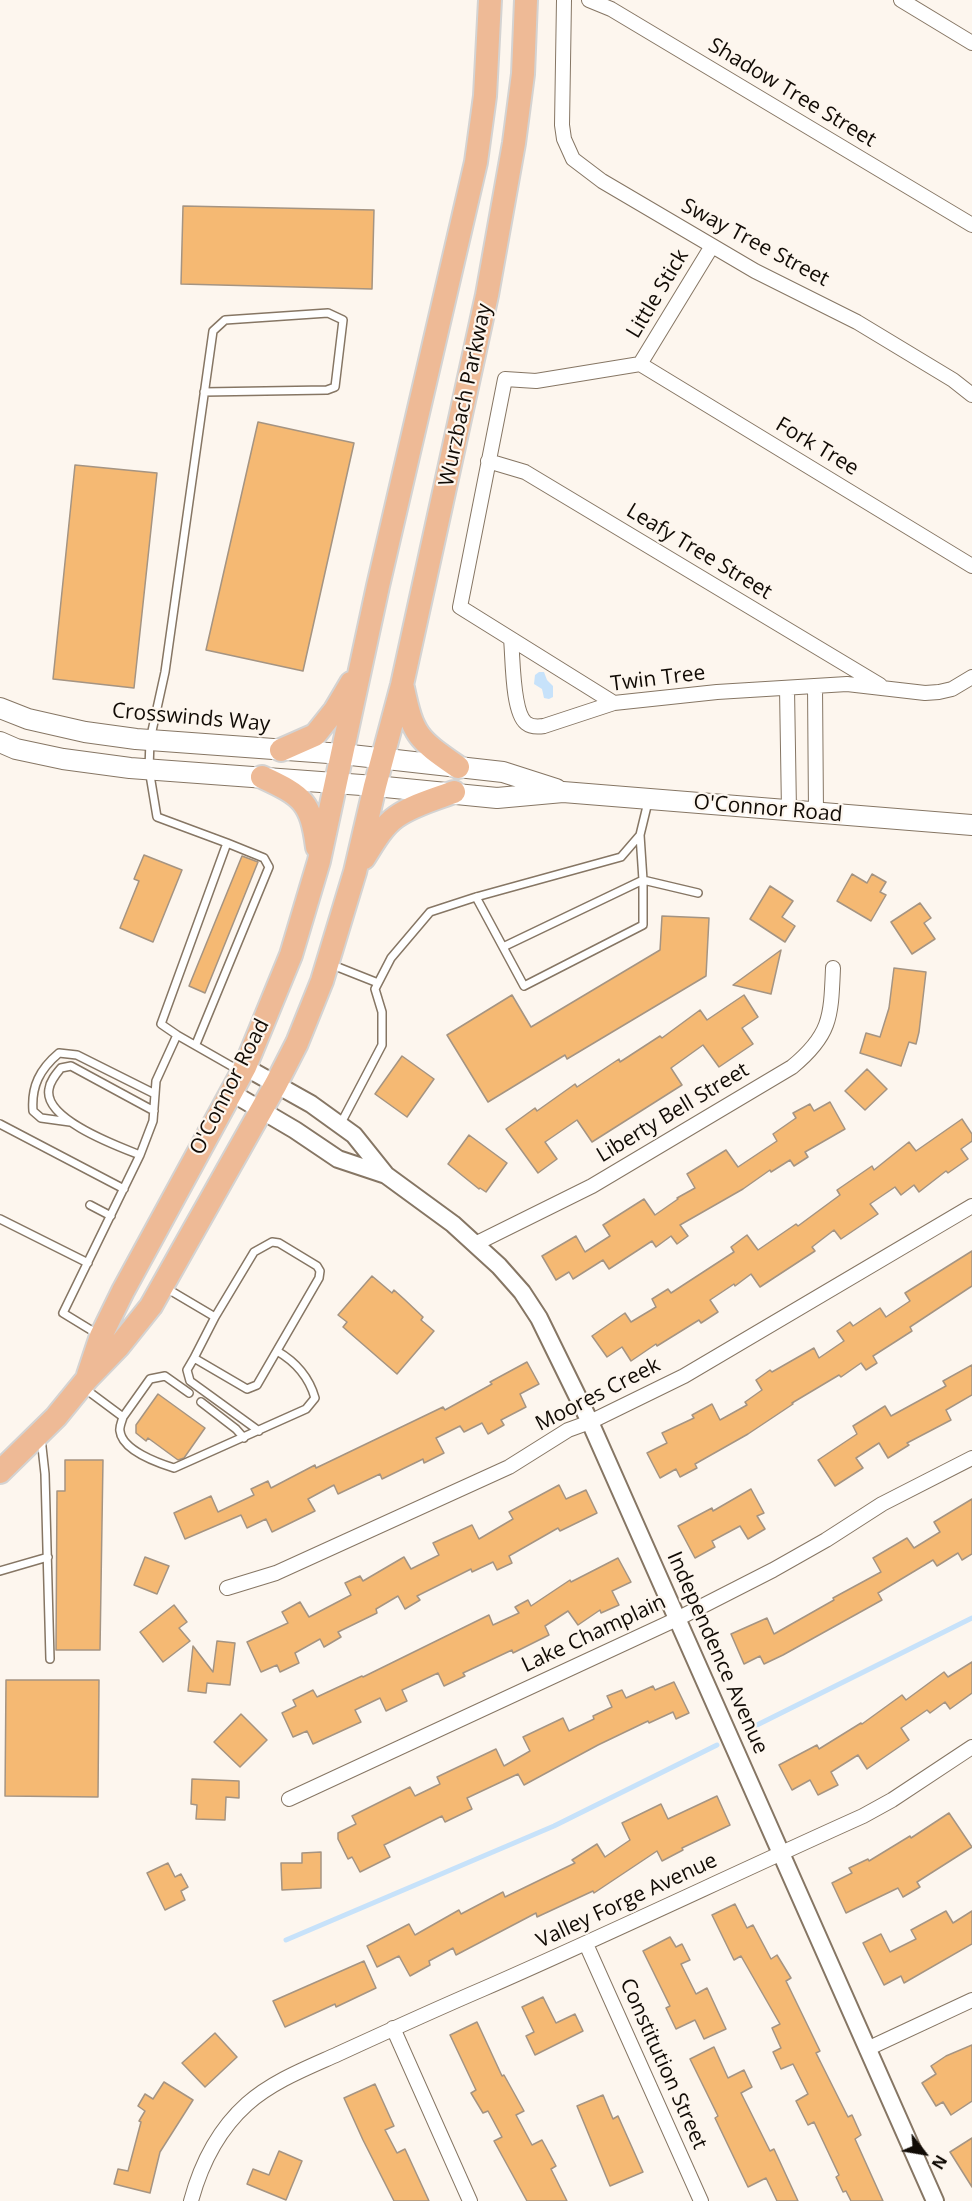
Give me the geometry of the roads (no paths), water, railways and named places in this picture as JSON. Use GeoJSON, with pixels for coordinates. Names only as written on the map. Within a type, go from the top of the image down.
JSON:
{"type":"FeatureCollection","features":[{"type":"Feature","properties":{"kind":"highway","name":"Wurzbach Parkway"},"geometry":{"type":"LineString","coordinates":[[335,783],[476,162],[485,96],[490,0]]}},
{"type":"Feature","properties":{"kind":"highway","name":"Wurzbach Parkway"},"geometry":{"type":"LineString","coordinates":[[375,786],[402,685],[487,295],[514,143],[523,74],[526,0]]}},
{"type":"Feature","properties":{"kind":"highway"},"geometry":{"type":"LineString","coordinates":[[281,750],[315,735],[335,710],[360,666]]}},
{"type":"Feature","properties":{"kind":"highway"},"geometry":{"type":"LineString","coordinates":[[402,685],[410,718],[419,737],[458,767]]}},
{"type":"Feature","properties":{"kind":"highway"},"geometry":{"type":"LineString","coordinates":[[262,777],[286,788],[307,805],[314,826],[319,861]]}},
{"type":"Feature","properties":{"kind":"highway","name":"O'Connor Road"},"geometry":{"type":"LineString","coordinates":[[84,1383],[101,1336],[169,1205],[244,1069],[291,955],[319,861],[335,783]]}},
{"type":"Feature","properties":{"kind":"highway","name":"O'Connor Road"},"geometry":{"type":"LineString","coordinates":[[0,1472],[41,1432],[119,1346],[151,1306],[276,1084],[297,1043],[327,963],[355,872],[375,786]]}},
{"type":"Feature","properties":{"kind":"highway"},"geometry":{"type":"LineString","coordinates":[[355,872],[379,834],[396,817],[454,792]]}},
{"type":"Feature","properties":{"kind":"main road","name":"Crosswinds Way"},"geometry":{"type":"LineString","coordinates":[[0,708],[28,719],[85,732],[150,740],[382,759]]}},
{"type":"Feature","properties":{"kind":"main road"},"geometry":{"type":"LineString","coordinates":[[0,742],[63,759],[149,769],[335,783]]}},
{"type":"Feature","properties":{"kind":"main road","name":"O'Connor Road"},"geometry":{"type":"LineString","coordinates":[[382,759],[503,772],[563,792]]}},
{"type":"Feature","properties":{"kind":"main road","name":"O'Connor Road"},"geometry":{"type":"LineString","coordinates":[[335,783],[454,792],[496,798],[563,792],[972,825]]}},
{"type":"Feature","properties":{"kind":"street","name":"Sway Tree Street"},"geometry":{"type":"LineString","coordinates":[[564,0],[562,125],[564,139],[573,159],[602,182],[755,271],[857,322],[953,380],[972,395]]}},
{"type":"Feature","properties":{"kind":"street","name":"Shadow Tree Street"},"geometry":{"type":"LineString","coordinates":[[589,0],[611,9],[972,225]]}},
{"type":"Feature","properties":{"kind":"street"},"geometry":{"type":"LineString","coordinates":[[902,0],[972,43]]}},
{"type":"Feature","properties":{"kind":"street","name":"Little Stick"},"geometry":{"type":"LineString","coordinates":[[640,364],[712,246]]}},
{"type":"Feature","properties":{"kind":"street"},"geometry":{"type":"LineString","coordinates":[[614,703],[460,607],[505,379],[536,381],[640,364]]}},
{"type":"Feature","properties":{"kind":"street","name":"Fork Tree"},"geometry":{"type":"LineString","coordinates":[[640,364],[972,566]]}},
{"type":"Feature","properties":{"kind":"street","name":"Leafy Tree Street"},"geometry":{"type":"LineString","coordinates":[[488,461],[525,472],[885,688]]}},
{"type":"Feature","properties":{"kind":"street","name":"Twin Tree"},"geometry":{"type":"LineString","coordinates":[[511,639],[517,704],[523,720],[527,724],[544,726],[614,703],[717,692],[847,684],[925,693],[939,692],[952,689],[972,676]]}},
{"type":"Feature","properties":{"kind":"street"},"geometry":{"type":"LineString","coordinates":[[815,686],[816,813]]}},
{"type":"Feature","properties":{"kind":"street"},"geometry":{"type":"LineString","coordinates":[[787,688],[789,810]]}},
{"type":"Feature","properties":{"kind":"street","name":"Liberty Bell Street"},"geometry":{"type":"LineString","coordinates":[[475,1244],[591,1186],[792,1067],[812,1050],[826,1029],[832,1003],[833,968]]}},
{"type":"Feature","properties":{"kind":"street","name":"Independence Avenue"},"geometry":{"type":"LineString","coordinates":[[244,1069],[311,1104],[354,1135],[386,1175],[453,1224],[499,1266],[527,1301],[560,1358],[590,1422],[935,2201]]}},
{"type":"Feature","properties":{"kind":"street","name":"Independence Avenue"},"geometry":{"type":"LineString","coordinates":[[232,1093],[295,1130],[338,1159],[386,1175]]}},
{"type":"Feature","properties":{"kind":"street","name":"Moores Creek"},"geometry":{"type":"LineString","coordinates":[[227,1588],[276,1573],[510,1467],[568,1430],[590,1422],[684,1376],[725,1353],[972,1206]]}},
{"type":"Feature","properties":{"kind":"street","name":"Lake Champlain"},"geometry":{"type":"LineString","coordinates":[[289,1799],[677,1619],[773,1570],[882,1504],[972,1458]]}},
{"type":"Feature","properties":{"kind":"street","name":"Valley Forge Avenue"},"geometry":{"type":"LineString","coordinates":[[191,2201],[203,2164],[222,2132],[247,2104],[291,2076],[393,2028],[586,1944],[873,1810],[972,1747]]}},
{"type":"Feature","properties":{"kind":"street","name":"Constitution Street"},"geometry":{"type":"LineString","coordinates":[[586,1944],[701,2201]]}},
{"type":"Feature","properties":{"kind":"street"},"geometry":{"type":"LineString","coordinates":[[867,2049],[972,2000]]}},
{"type":"Feature","properties":{"kind":"street"},"geometry":{"type":"LineString","coordinates":[[393,2028],[470,2201]]}},
{"type":"Feature","properties":{"kind":"lane"},"geometry":{"type":"LineString","coordinates":[[196,1044],[269,867],[264,858],[157,817],[149,769],[150,740],[165,672],[204,392],[213,331],[225,320],[328,313],[342,321],[335,387],[327,390],[204,392]]}},
{"type":"Feature","properties":{"kind":"lane"},"geometry":{"type":"LineString","coordinates":[[476,897],[524,986],[643,925],[643,880],[639,835],[649,799]]}},
{"type":"Feature","properties":{"kind":"lane"},"geometry":{"type":"LineString","coordinates":[[340,1125],[382,1045],[382,1012],[375,989],[391,958],[430,912],[621,857],[639,835]]}},
{"type":"Feature","properties":{"kind":"lane"},"geometry":{"type":"LineString","coordinates":[[227,843],[161,1024],[177,1035],[244,1069]]}},
{"type":"Feature","properties":{"kind":"lane"},"geometry":{"type":"LineString","coordinates":[[503,947],[643,880],[698,893]]}},
{"type":"Feature","properties":{"kind":"lane"},"geometry":{"type":"LineString","coordinates":[[327,963],[378,983]]}},
{"type":"Feature","properties":{"kind":"lane"},"geometry":{"type":"LineString","coordinates":[[101,1336],[63,1313],[140,1155],[153,1121],[156,1081],[177,1035]]}},
{"type":"Feature","properties":{"kind":"lane"},"geometry":{"type":"LineString","coordinates":[[70,1122],[41,1118],[33,1111],[32,1097],[35,1083],[47,1063],[59,1053],[77,1055],[155,1094]]}},
{"type":"Feature","properties":{"kind":"lane"},"geometry":{"type":"LineString","coordinates":[[140,1155],[70,1122],[51,1105],[48,1090],[61,1068],[71,1066],[154,1110]]}},
{"type":"Feature","properties":{"kind":"lane"},"geometry":{"type":"LineString","coordinates":[[0,1124],[124,1189]]}},
{"type":"Feature","properties":{"kind":"lane"},"geometry":{"type":"LineString","coordinates":[[90,1205],[111,1216]]}},
{"type":"Feature","properties":{"kind":"lane"},"geometry":{"type":"LineString","coordinates":[[0,1219],[88,1263]]}},
{"type":"Feature","properties":{"kind":"lane"},"geometry":{"type":"LineString","coordinates":[[194,1358],[247,1389],[257,1385],[319,1278],[320,1271],[317,1266],[279,1243],[265,1244],[254,1252],[215,1317],[187,1370],[190,1381],[259,1431]]}},
{"type":"Feature","properties":{"kind":"lane"},"geometry":{"type":"LineString","coordinates":[[162,1286],[215,1317]]}},
{"type":"Feature","properties":{"kind":"lane"},"geometry":{"type":"LineString","coordinates":[[189,1393],[165,1376],[150,1379],[123,1417],[120,1431],[124,1441],[151,1461],[174,1468],[306,1409],[315,1398],[311,1385],[294,1361],[278,1351]]}},
{"type":"Feature","properties":{"kind":"lane"},"geometry":{"type":"LineString","coordinates":[[84,1383],[123,1417]]}},
{"type":"Feature","properties":{"kind":"lane"},"geometry":{"type":"LineString","coordinates":[[201,1402],[244,1438]]}},
{"type":"Feature","properties":{"kind":"lane"},"geometry":{"type":"LineString","coordinates":[[41,1432],[45,1474],[50,1659]]}},
{"type":"Feature","properties":{"kind":"lane"},"geometry":{"type":"LineString","coordinates":[[0,1571],[48,1557]]}},
{"type":"Feature","properties":{"kind":"water"},"geometry":{"type":"Polygon","coordinates":[[[544,672],[547,680],[553,686],[553,697],[549,699],[544,698],[542,689],[534,684],[535,675],[544,672]]]}},
{"type":"Feature","properties":{"kind":"waterway"},"geometry":{"type":"LineString","coordinates":[[755,1726],[972,1618]]}},
{"type":"Feature","properties":{"kind":"waterway"},"geometry":{"type":"LineString","coordinates":[[286,1940],[554,1826],[717,1745]]}}]}
